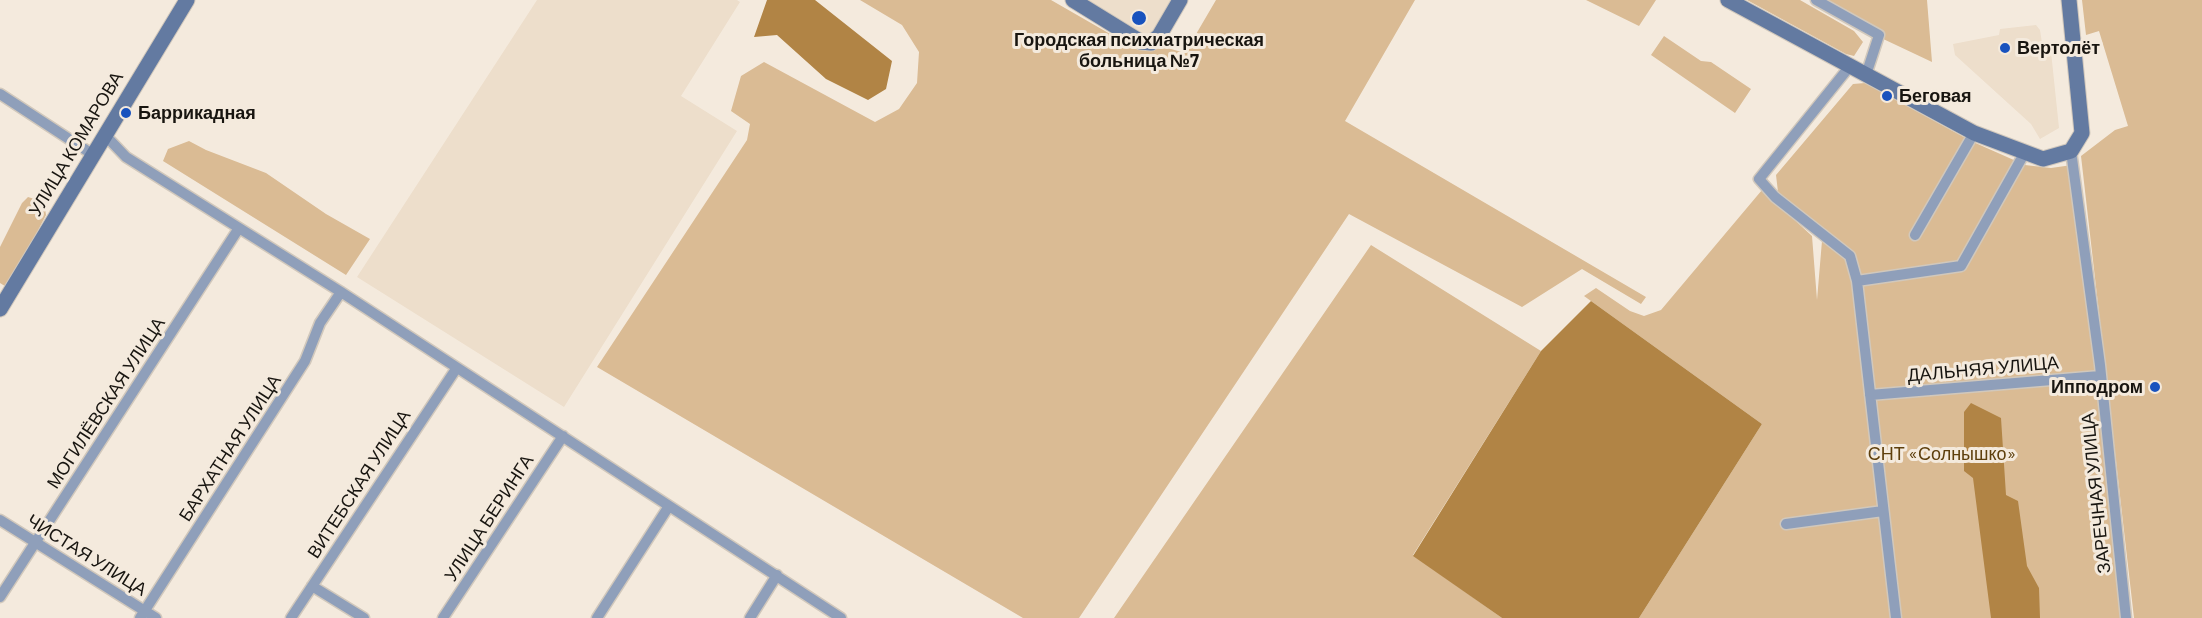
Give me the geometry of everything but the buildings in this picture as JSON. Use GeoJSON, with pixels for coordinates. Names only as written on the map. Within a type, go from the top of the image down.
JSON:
{"type":"FeatureCollection","features":[{"type":"Feature","properties":{"kind":"street","name":"УЛИЦА КОМАРОВА"},"geometry":{"type":"LineString","coordinates":[[0,309],[4,292],[187,0]]}},
{"type":"Feature","properties":{"kind":"street"},"geometry":{"type":"LineString","coordinates":[[1073,0],[1141,42],[1151,43],[1159,36],[1180,0]]}},
{"type":"Feature","properties":{"kind":"street"},"geometry":{"type":"LineString","coordinates":[[1728,0],[1974,133],[2024,154],[2043,159],[2071,150],[2082,133],[2083,124],[2069,0]]}},
{"type":"Feature","properties":{"kind":"street"},"geometry":{"type":"LineString","coordinates":[[1822,1],[1879,35],[1866,75]]}},
{"type":"Feature","properties":{"kind":"street"},"geometry":{"type":"LineString","coordinates":[[1850,66],[1759,179],[1775,196],[1850,256],[1857,281],[1896,618]]}},
{"type":"Feature","properties":{"kind":"street"},"geometry":{"type":"LineString","coordinates":[[0,94],[92,154]]}},
{"type":"Feature","properties":{"kind":"street"},"geometry":{"type":"LineString","coordinates":[[1915,235],[1974,133]]}},
{"type":"Feature","properties":{"kind":"street"},"geometry":{"type":"LineString","coordinates":[[104,134],[126,157],[341,292],[841,618]]}},
{"type":"Feature","properties":{"kind":"street","name":"ЗАРЕЧНАЯ УЛИЦА"},"geometry":{"type":"LineString","coordinates":[[2071,150],[2100,376],[2126,618]]}},
{"type":"Feature","properties":{"kind":"street"},"geometry":{"type":"LineString","coordinates":[[1857,281],[1961,266],[2024,154]]}},
{"type":"Feature","properties":{"kind":"street","name":"МОГИЛЁВСКАЯ УЛИЦА"},"geometry":{"type":"LineString","coordinates":[[0,597],[239,228]]}},
{"type":"Feature","properties":{"kind":"street","name":"БАРХАТНАЯ УЛИЦА"},"geometry":{"type":"LineString","coordinates":[[142,615],[305,361],[320,323],[341,292]]}},
{"type":"Feature","properties":{"kind":"street","name":"ВИТЕБСКАЯ УЛИЦА"},"geometry":{"type":"LineString","coordinates":[[291,618],[456,369]]}},
{"type":"Feature","properties":{"kind":"street","name":"ДАЛЬНЯЯ УЛИЦА"},"geometry":{"type":"LineString","coordinates":[[1870,395],[2100,376]]}},
{"type":"Feature","properties":{"kind":"street","name":"УЛИЦА БЕРИНГА"},"geometry":{"type":"LineString","coordinates":[[443,618],[563,436]]}},
{"type":"Feature","properties":{"kind":"street"},"geometry":{"type":"LineString","coordinates":[[597,618],[669,506]]}},
{"type":"Feature","properties":{"kind":"street"},"geometry":{"type":"LineString","coordinates":[[1786,524],[1883,511]]}},
{"type":"Feature","properties":{"kind":"street","name":"ЧИСТАЯ УЛИЦА"},"geometry":{"type":"LineString","coordinates":[[0,520],[142,615],[156,618]]}},
{"type":"Feature","properties":{"kind":"street"},"geometry":{"type":"LineString","coordinates":[[750,618],[777,575]]}},
{"type":"Feature","properties":{"kind":"street"},"geometry":{"type":"LineString","coordinates":[[312,586],[364,618]]}},
{"type":"Feature","properties":{"kind":"shaded area"},"geometry":{"type":"Polygon","coordinates":[[[537,0],[737,0],[740,2],[681,96],[737,131],[564,407],[357,277],[537,0]]]}},
{"type":"Feature","properties":{"kind":"shaded area"},"geometry":{"type":"Polygon","coordinates":[[[767,0],[815,0],[892,61],[886,89],[868,100],[826,79],[777,35],[754,37],[767,0]]]}},
{"type":"Feature","properties":{"kind":"shaded area","name":"Городская психиатрическая больница №7"},"geometry":{"type":"Polygon","coordinates":[[[1085,0],[1174,0],[1153,35],[1146,37],[1085,0]]]}},
{"type":"Feature","properties":{"kind":"shaded area"},"geometry":{"type":"Polygon","coordinates":[[[2036,25],[2040,30],[2042,43],[2050,42],[2059,128],[2040,139],[2031,124],[1955,55],[1953,44],[1999,35],[2000,29],[2036,25]]]}},
{"type":"Feature","properties":{"kind":"shaded area"},"geometry":{"type":"Polygon","coordinates":[[[1591,301],[1762,424],[1639,618],[1502,618],[1413,556],[1541,351],[1591,301]]]}},
{"type":"Feature","properties":{"kind":"shaded area"},"geometry":{"type":"Polygon","coordinates":[[[1971,403],[2001,418],[2006,495],[2018,501],[2027,566],[2039,588],[2040,618],[1991,618],[1973,478],[1964,471],[1964,412],[1971,403]]]}},
{"type":"Feature","properties":{"kind":"green space"},"geometry":{"type":"Polygon","coordinates":[[[860,0],[1051,0],[1138,50],[1164,47],[1185,53],[1216,0],[1415,0],[1345,121],[1646,297],[1641,304],[1582,269],[1522,307],[1349,214],[1079,618],[1023,618],[597,367],[747,140],[750,124],[731,111],[741,76],[764,62],[875,122],[899,109],[917,83],[919,52],[902,25],[860,0]]]}},
{"type":"Feature","properties":{"kind":"green space"},"geometry":{"type":"Polygon","coordinates":[[[1586,0],[1656,0],[1639,26],[1586,0]]]}},
{"type":"Feature","properties":{"kind":"green space"},"geometry":{"type":"Polygon","coordinates":[[[1747,0],[1800,0],[1854,31],[1863,42],[1854,56],[1846,54],[1747,0]]]}},
{"type":"Feature","properties":{"kind":"green space"},"geometry":{"type":"Polygon","coordinates":[[[1816,0],[1927,0],[1932,62],[1879,37],[1816,0]]]}},
{"type":"Feature","properties":{"kind":"green space","name":"Ипподром"},"geometry":{"type":"Polygon","coordinates":[[[2082,0],[2202,0],[2202,618],[2134,618],[2081,156],[2115,130],[2128,126],[2099,31],[2086,35],[2082,0]]]}},
{"type":"Feature","properties":{"kind":"green space"},"geometry":{"type":"Polygon","coordinates":[[[1664,36],[1701,61],[1711,62],[1751,89],[1735,113],[1651,55],[1664,36]]]}},
{"type":"Feature","properties":{"kind":"green space","name":"СНТ «Солнышко»"},"geometry":{"type":"Polygon","coordinates":[[[1865,83],[1971,141],[2025,165],[2051,168],[2072,165],[2126,618],[1639,618],[1762,424],[1584,296],[1596,288],[1630,311],[1644,316],[1661,310],[1762,190],[1812,236],[1817,300],[1823,229],[1778,192],[1776,175],[1853,84],[1865,83]]]}},
{"type":"Feature","properties":{"kind":"green space"},"geometry":{"type":"Polygon","coordinates":[[[189,141],[266,173],[326,214],[370,239],[346,275],[163,161],[168,149],[189,141]]]}},
{"type":"Feature","properties":{"kind":"green space"},"geometry":{"type":"Polygon","coordinates":[[[28,197],[44,202],[46,215],[8,288],[0,283],[0,247],[22,203],[28,197]]]}},
{"type":"Feature","properties":{"kind":"green space"},"geometry":{"type":"Polygon","coordinates":[[[1371,245],[1541,351],[1413,555],[1502,618],[1114,618],[1371,245]]]}},
{"type":"Feature","properties":{"kind":"place","name":"Городская психиатрическая больница №7"},"geometry":{"type":"Point","coordinates":[1139,18]}},
{"type":"Feature","properties":{"kind":"place","name":"Вертолёт"},"geometry":{"type":"Point","coordinates":[2005,48]}},
{"type":"Feature","properties":{"kind":"place","name":"Беговая"},"geometry":{"type":"Point","coordinates":[1887,96]}},
{"type":"Feature","properties":{"kind":"place","name":"Баррикадная"},"geometry":{"type":"Point","coordinates":[126,113]}},
{"type":"Feature","properties":{"kind":"place","name":"Ипподром"},"geometry":{"type":"Point","coordinates":[2155,387]}}]}
